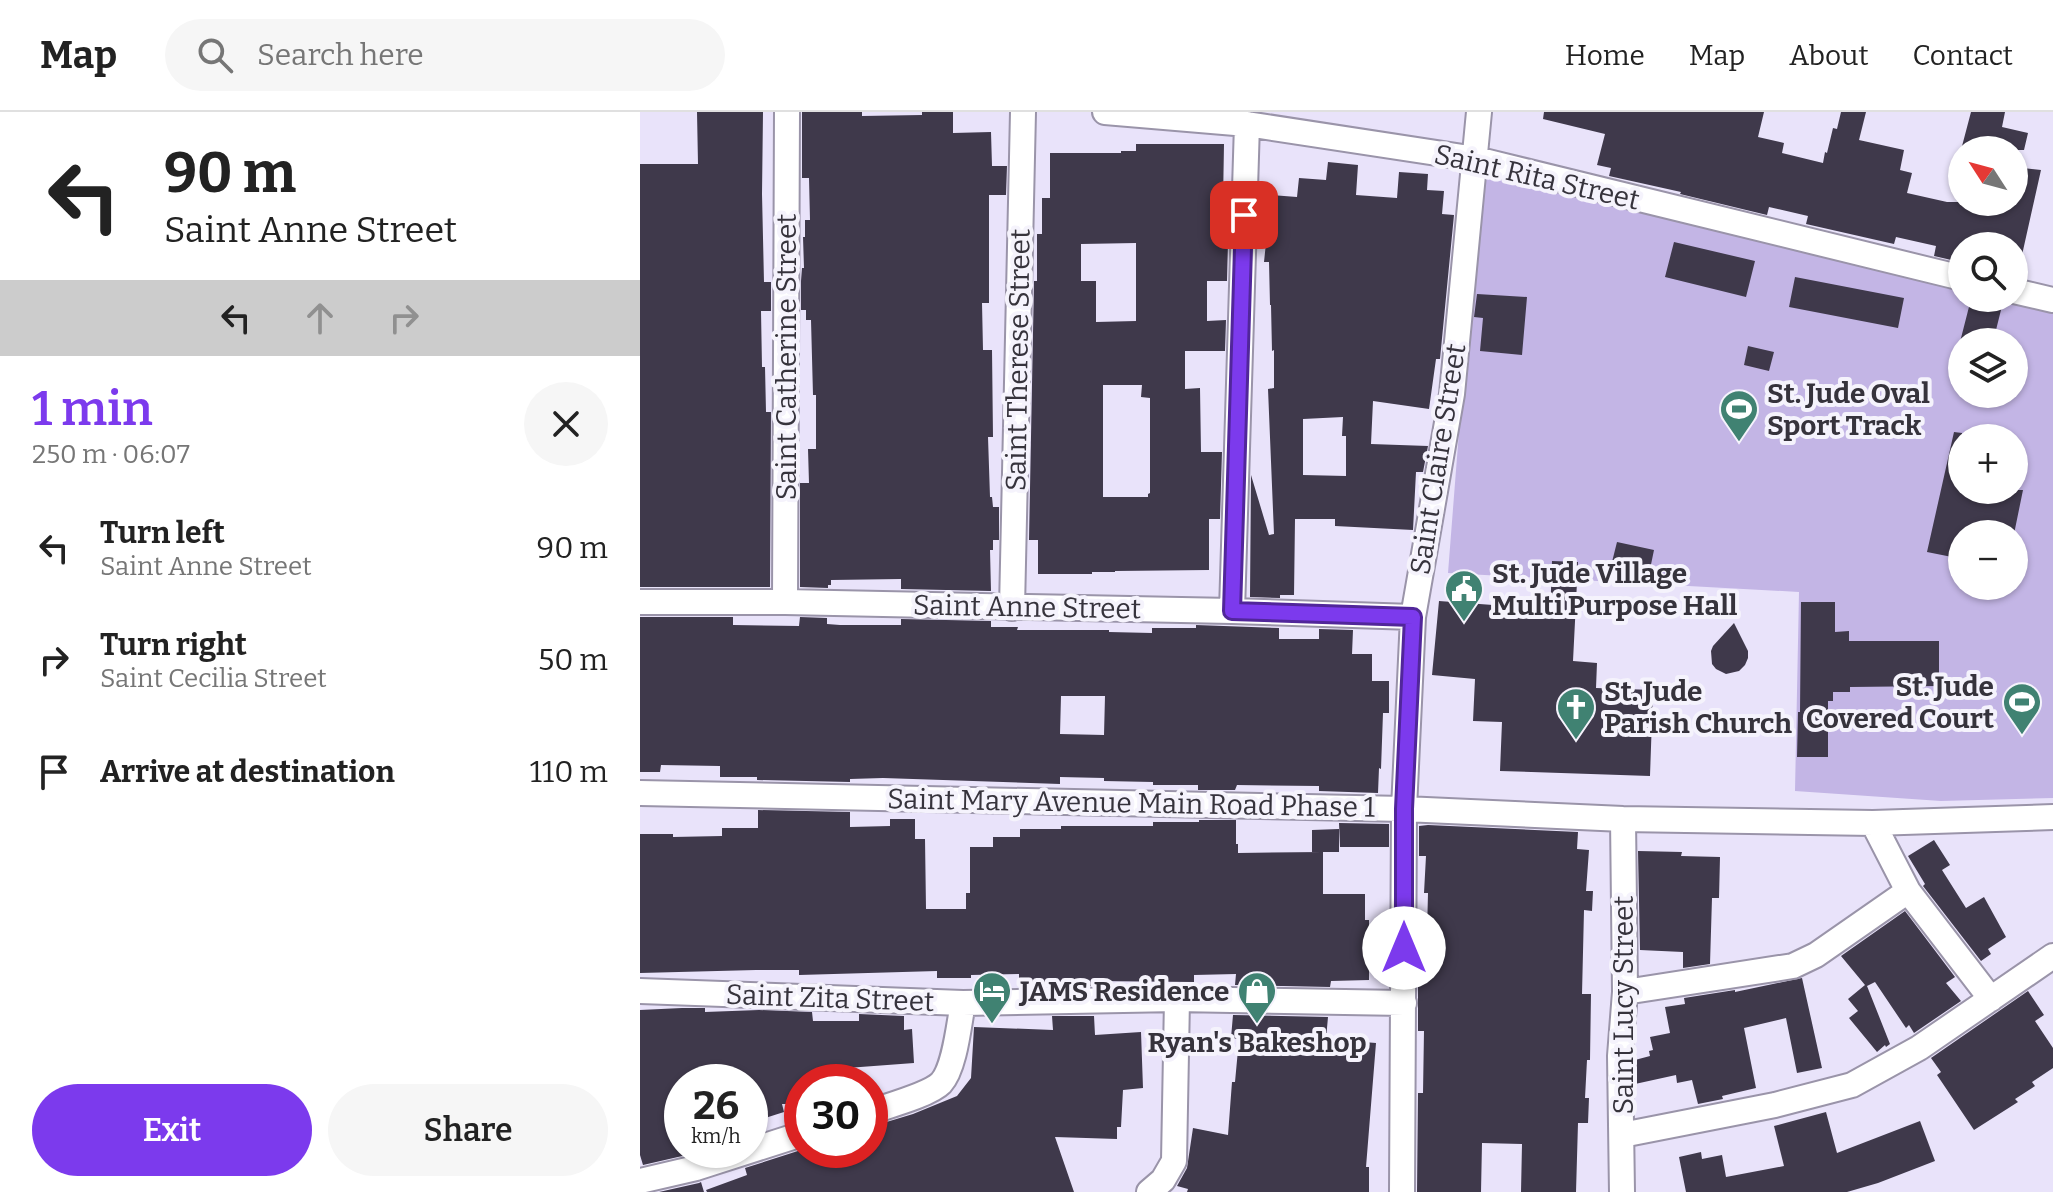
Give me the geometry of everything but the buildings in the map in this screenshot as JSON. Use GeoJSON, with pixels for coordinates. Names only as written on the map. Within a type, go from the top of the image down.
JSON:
{"type":"FeatureCollection","features":[{"type":"Feature","properties":{"kind":"street","name":"Saint Catherine Street"},"geometry":{"type":"LineString","coordinates":[[785,602],[787,112]]}},
{"type":"Feature","properties":{"kind":"street","name":"Saint Therese Street"},"geometry":{"type":"LineString","coordinates":[[1012,608],[1023,112]]}},
{"type":"Feature","properties":{"kind":"street","name":"Saint Rita Street"},"geometry":{"type":"LineString","coordinates":[[1105,112],[1247,124],[1476,159],[1948,275]]}},
{"type":"Feature","properties":{"kind":"street","name":"Saint Claire Street"},"geometry":{"type":"LineString","coordinates":[[1402,1192],[1404,809],[1413,617],[1452,394],[1479,112]]}},
{"type":"Feature","properties":{"kind":"street"},"geometry":{"type":"LineString","coordinates":[[1232,611],[1247,124]]}},
{"type":"Feature","properties":{"kind":"street"},"geometry":{"type":"LineString","coordinates":[[2028,294],[2053,300]]}},
{"type":"Feature","properties":{"kind":"street","name":"Saint Anne Street"},"geometry":{"type":"LineString","coordinates":[[640,602],[785,602],[1413,617]]}},
{"type":"Feature","properties":{"kind":"street","name":"Saint Mary Avenue Main Road Phase 1"},"geometry":{"type":"LineString","coordinates":[[640,793],[1404,809],[1623,819],[1873,823],[2053,817]]}},
{"type":"Feature","properties":{"kind":"street","name":"Saint Lucy Street"},"geometry":{"type":"LineString","coordinates":[[1622,1192],[1620,1056],[1625,992],[1623,819]]}},
{"type":"Feature","properties":{"kind":"street"},"geometry":{"type":"LineString","coordinates":[[1873,823],[1908,891],[1991,999]]}},
{"type":"Feature","properties":{"kind":"street"},"geometry":{"type":"LineString","coordinates":[[1625,992],[1793,966],[1816,955],[1908,891]]}},
{"type":"Feature","properties":{"kind":"street"},"geometry":{"type":"LineString","coordinates":[[1622,1135],[1775,1105],[1852,1085],[1919,1048],[2053,956]]}},
{"type":"Feature","properties":{"kind":"street","name":"Saint Zita Street"},"geometry":{"type":"LineString","coordinates":[[640,991],[963,1003],[1177,999],[1404,1003]]}},
{"type":"Feature","properties":{"kind":"street"},"geometry":{"type":"LineString","coordinates":[[1149,1192],[1163,1180],[1174,1161],[1177,999]]}},
{"type":"Feature","properties":{"kind":"street"},"geometry":{"type":"LineString","coordinates":[[888,1106],[931,1091],[943,1082],[951,1064],[963,1003]]}},
{"type":"Feature","properties":{"kind":"street"},"geometry":{"type":"LineString","coordinates":[[640,1181],[696,1168],[784,1140]]}},
{"type":"Feature","properties":{"kind":"shaded area"},"geometry":{"type":"Polygon","coordinates":[[[1496,171],[1948,283],[1948,312],[2028,312],[2028,302],[2053,308],[2053,798],[1941,801],[1795,791],[1799,592],[1448,573],[1478,188],[1496,171]]]}},
{"type":"Feature","properties":{"kind":"place","name":"St. Jude Oval Sport Track"},"geometry":{"type":"Point","coordinates":[1739,443]}},
{"type":"Feature","properties":{"kind":"place","name":"St. Jude Village Multi Purpose Hall"},"geometry":{"type":"Point","coordinates":[1464,623]}},
{"type":"Feature","properties":{"kind":"place","name":"St. Jude Covered Court"},"geometry":{"type":"Point","coordinates":[2022,736]}},
{"type":"Feature","properties":{"kind":"place","name":"St. Jude Parish Church"},"geometry":{"type":"Point","coordinates":[1576,741]}},
{"type":"Feature","properties":{"kind":"place","name":"JAMS Residence"},"geometry":{"type":"Point","coordinates":[992,1025]}},
{"type":"Feature","properties":{"kind":"place","name":"Ryan's Bakeshop"},"geometry":{"type":"Point","coordinates":[1257,1025]}},
{"type":"Feature","properties":{"kind":"route"},"geometry":{"type":"LineString","coordinates":[[1244,215],[1232,611],[1413,617],[1404,809],[1404,948]]}}]}
